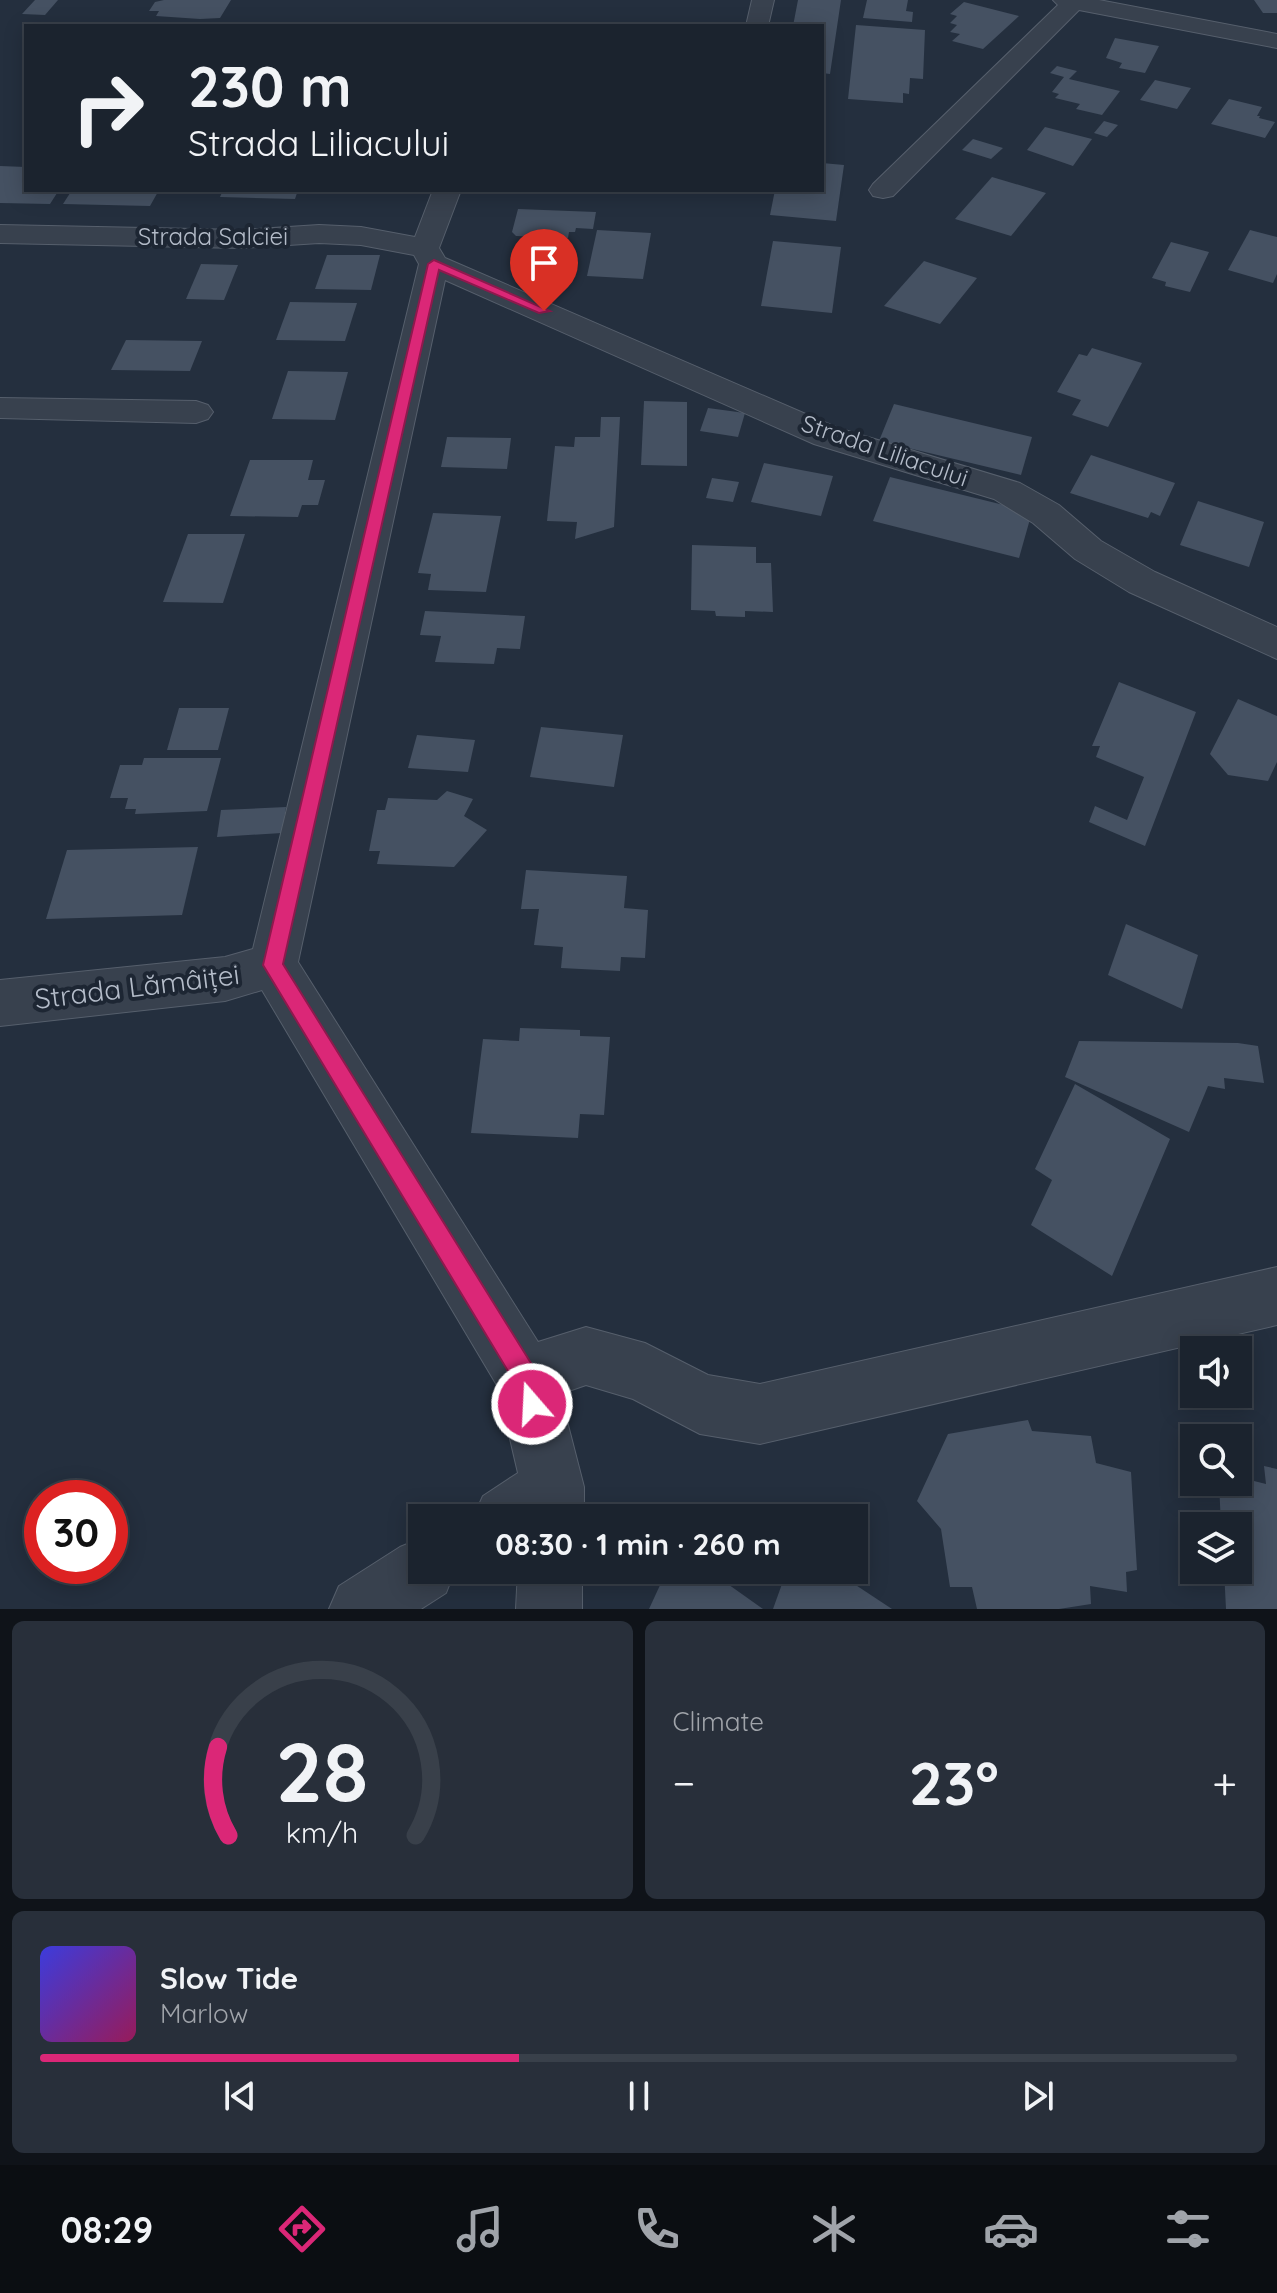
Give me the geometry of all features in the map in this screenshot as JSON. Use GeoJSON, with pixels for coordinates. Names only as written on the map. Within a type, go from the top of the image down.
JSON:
{"type":"FeatureCollection","features":[{"type":"Feature","properties":{"kind":"street"},"geometry":{"type":"LineString","coordinates":[[757,24],[763,0]]}},
{"type":"Feature","properties":{"kind":"street"},"geometry":{"type":"LineString","coordinates":[[883,190],[1069,1],[1277,41]]}},
{"type":"Feature","properties":{"kind":"street"},"geometry":{"type":"LineString","coordinates":[[446,192],[429,256],[273,965],[525,1376],[537,1504]]}},
{"type":"Feature","properties":{"kind":"street","name":"Strada Salciei"},"geometry":{"type":"LineString","coordinates":[[0,234],[242,239],[319,234],[361,236],[429,256]]}},
{"type":"Feature","properties":{"kind":"street","name":"Strada Liliacului"},"geometry":{"type":"LineString","coordinates":[[429,256],[826,436],[1007,491],[1046,514],[1088,550],[1142,582],[1277,644]]}},
{"type":"Feature","properties":{"kind":"street"},"geometry":{"type":"LineString","coordinates":[[0,408],[196,412]]}},
{"type":"Feature","properties":{"kind":"street","name":"Strada Lămâiței"},"geometry":{"type":"LineString","coordinates":[[0,1003],[225,979],[273,965]]}},
{"type":"Feature","properties":{"kind":"street"},"geometry":{"type":"LineString","coordinates":[[525,1376],[586,1356],[645,1373],[700,1404],[760,1414],[1277,1296]]}},
{"type":"Feature","properties":{"kind":"street"},"geometry":{"type":"LineString","coordinates":[[362,1609],[408,1580]]}},
{"type":"Feature","properties":{"kind":"street"},"geometry":{"type":"LineString","coordinates":[[549,1609],[550,1584]]}},
{"type":"Feature","properties":{"kind":"building"},"geometry":{"type":"Polygon","coordinates":[[[35,0],[58,0],[45,15],[22,14],[35,0]]]}},
{"type":"Feature","properties":{"kind":"building"},"geometry":{"type":"Polygon","coordinates":[[[231,0],[220,18],[200,19],[156,16],[159,11],[149,11],[155,2],[231,0]]]}},
{"type":"Feature","properties":{"kind":"building"},"geometry":{"type":"Polygon","coordinates":[[[798,0],[841,0],[830,74],[824,73],[824,24],[793,24],[798,0]]]}},
{"type":"Feature","properties":{"kind":"building"},"geometry":{"type":"Polygon","coordinates":[[[867,0],[908,0],[906,11],[913,12],[912,22],[863,18],[867,0]]]}},
{"type":"Feature","properties":{"kind":"building"},"geometry":{"type":"Polygon","coordinates":[[[1254,0],[1277,0],[1277,13],[1263,13],[1254,0]]]}},
{"type":"Feature","properties":{"kind":"building"},"geometry":{"type":"Polygon","coordinates":[[[964,2],[1019,16],[983,49],[952,41],[960,34],[950,32],[957,25],[950,23],[957,16],[950,14],[964,2]]]}},
{"type":"Feature","properties":{"kind":"building"},"geometry":{"type":"Polygon","coordinates":[[[856,25],[925,30],[923,79],[910,78],[909,94],[903,93],[903,103],[848,99],[856,25]]]}},
{"type":"Feature","properties":{"kind":"building"},"geometry":{"type":"Polygon","coordinates":[[[1115,38],[1159,46],[1145,73],[1119,68],[1122,63],[1106,58],[1115,38]]]}},
{"type":"Feature","properties":{"kind":"building"},"geometry":{"type":"Polygon","coordinates":[[[1057,66],[1077,71],[1069,79],[1120,91],[1102,115],[1076,109],[1080,104],[1055,98],[1059,94],[1052,92],[1064,77],[1050,73],[1057,66]]]}},
{"type":"Feature","properties":{"kind":"building"},"geometry":{"type":"Polygon","coordinates":[[[1155,80],[1191,88],[1177,109],[1140,100],[1155,80]]]}},
{"type":"Feature","properties":{"kind":"building"},"geometry":{"type":"Polygon","coordinates":[[[1229,99],[1262,107],[1257,116],[1275,122],[1265,138],[1211,124],[1229,99]]]}},
{"type":"Feature","properties":{"kind":"building"},"geometry":{"type":"Polygon","coordinates":[[[1104,121],[1118,125],[1107,137],[1094,133],[1104,121]]]}},
{"type":"Feature","properties":{"kind":"building"},"geometry":{"type":"Polygon","coordinates":[[[1045,127],[1092,139],[1073,166],[1027,150],[1045,127]]]}},
{"type":"Feature","properties":{"kind":"building"},"geometry":{"type":"Polygon","coordinates":[[[973,139],[1003,148],[991,159],[962,150],[973,139]]]}},
{"type":"Feature","properties":{"kind":"building"},"geometry":{"type":"Polygon","coordinates":[[[824,163],[844,165],[836,221],[770,215],[775,192],[824,192],[824,163]]]}},
{"type":"Feature","properties":{"kind":"building"},"geometry":{"type":"Polygon","coordinates":[[[0,166],[24,167],[24,192],[58,192],[50,204],[0,203],[0,166]]]}},
{"type":"Feature","properties":{"kind":"building"},"geometry":{"type":"Polygon","coordinates":[[[992,177],[1046,193],[1011,236],[955,219],[992,177]]]}},
{"type":"Feature","properties":{"kind":"building"},"geometry":{"type":"Polygon","coordinates":[[[71,192],[158,192],[150,206],[63,204],[71,192]]]}},
{"type":"Feature","properties":{"kind":"building"},"geometry":{"type":"Polygon","coordinates":[[[222,192],[297,192],[295,199],[220,197],[222,192]]]}},
{"type":"Feature","properties":{"kind":"building"},"geometry":{"type":"Polygon","coordinates":[[[518,209],[596,212],[593,229],[576,228],[575,232],[569,232],[568,238],[516,236],[512,232],[518,209]]]}},
{"type":"Feature","properties":{"kind":"building"},"geometry":{"type":"Polygon","coordinates":[[[597,230],[651,233],[643,279],[587,276],[597,230]]]}},
{"type":"Feature","properties":{"kind":"building"},"geometry":{"type":"Polygon","coordinates":[[[1250,230],[1277,237],[1277,274],[1273,283],[1228,270],[1250,230]]]}},
{"type":"Feature","properties":{"kind":"building"},"geometry":{"type":"Polygon","coordinates":[[[773,241],[841,247],[832,313],[761,306],[773,241]]]}},
{"type":"Feature","properties":{"kind":"building"},"geometry":{"type":"Polygon","coordinates":[[[1171,242],[1209,252],[1190,292],[1165,286],[1166,282],[1152,278],[1171,242]]]}},
{"type":"Feature","properties":{"kind":"building"},"geometry":{"type":"Polygon","coordinates":[[[327,255],[380,255],[371,290],[315,289],[327,255]]]}},
{"type":"Feature","properties":{"kind":"building"},"geometry":{"type":"Polygon","coordinates":[[[924,261],[977,278],[940,324],[884,306],[924,261]]]}},
{"type":"Feature","properties":{"kind":"building"},"geometry":{"type":"Polygon","coordinates":[[[201,264],[238,265],[224,300],[186,299],[201,264]]]}},
{"type":"Feature","properties":{"kind":"building"},"geometry":{"type":"Polygon","coordinates":[[[290,302],[357,303],[345,341],[276,340],[290,302]]]}},
{"type":"Feature","properties":{"kind":"building"},"geometry":{"type":"Polygon","coordinates":[[[126,340],[202,341],[190,371],[111,370],[126,340]]]}},
{"type":"Feature","properties":{"kind":"building"},"geometry":{"type":"Polygon","coordinates":[[[1092,348],[1142,363],[1108,427],[1072,415],[1081,400],[1057,392],[1079,354],[1087,356],[1092,348]]]}},
{"type":"Feature","properties":{"kind":"building"},"geometry":{"type":"Polygon","coordinates":[[[288,371],[348,372],[335,420],[272,419],[288,371]]]}},
{"type":"Feature","properties":{"kind":"building"},"geometry":{"type":"Polygon","coordinates":[[[644,401],[687,402],[687,466],[641,465],[644,401]]]}},
{"type":"Feature","properties":{"kind":"building"},"geometry":{"type":"Polygon","coordinates":[[[894,404],[1032,437],[1021,475],[879,441],[894,404]]]}},
{"type":"Feature","properties":{"kind":"building"},"geometry":{"type":"Polygon","coordinates":[[[708,408],[745,413],[738,437],[700,431],[708,408]]]}},
{"type":"Feature","properties":{"kind":"building"},"geometry":{"type":"Polygon","coordinates":[[[601,417],[620,417],[614,527],[575,539],[577,522],[547,521],[555,446],[574,447],[575,437],[600,437],[601,417]]]}},
{"type":"Feature","properties":{"kind":"building"},"geometry":{"type":"Polygon","coordinates":[[[447,437],[511,438],[507,469],[441,467],[447,437]]]}},
{"type":"Feature","properties":{"kind":"building"},"geometry":{"type":"Polygon","coordinates":[[[1091,455],[1175,483],[1160,516],[1151,512],[1148,518],[1070,493],[1091,455]]]}},
{"type":"Feature","properties":{"kind":"building"},"geometry":{"type":"Polygon","coordinates":[[[250,460],[313,460],[308,480],[325,480],[318,505],[302,505],[298,517],[230,516],[250,460]]]}},
{"type":"Feature","properties":{"kind":"building"},"geometry":{"type":"Polygon","coordinates":[[[764,463],[833,476],[821,516],[751,502],[764,463]]]}},
{"type":"Feature","properties":{"kind":"building"},"geometry":{"type":"Polygon","coordinates":[[[890,477],[1032,512],[1019,558],[873,521],[890,477]]]}},
{"type":"Feature","properties":{"kind":"building"},"geometry":{"type":"Polygon","coordinates":[[[712,478],[739,482],[733,502],[706,498],[712,478]]]}},
{"type":"Feature","properties":{"kind":"building"},"geometry":{"type":"Polygon","coordinates":[[[1198,501],[1264,522],[1249,567],[1180,545],[1198,501]]]}},
{"type":"Feature","properties":{"kind":"building"},"geometry":{"type":"Polygon","coordinates":[[[433,513],[501,516],[486,592],[428,590],[431,574],[418,573],[433,513]]]}},
{"type":"Feature","properties":{"kind":"building"},"geometry":{"type":"Polygon","coordinates":[[[188,534],[245,534],[223,603],[163,602],[188,534]]]}},
{"type":"Feature","properties":{"kind":"building"},"geometry":{"type":"Polygon","coordinates":[[[692,545],[756,547],[756,563],[771,563],[773,612],[745,611],[745,617],[716,616],[715,611],[691,610],[692,545]]]}},
{"type":"Feature","properties":{"kind":"building"},"geometry":{"type":"Polygon","coordinates":[[[425,611],[525,616],[520,649],[497,648],[494,664],[435,662],[441,636],[420,635],[425,611]]]}},
{"type":"Feature","properties":{"kind":"building"},"geometry":{"type":"Polygon","coordinates":[[[1119,682],[1196,712],[1145,846],[1089,822],[1095,806],[1127,820],[1144,777],[1096,757],[1100,746],[1092,746],[1119,682]]]}},
{"type":"Feature","properties":{"kind":"building"},"geometry":{"type":"Polygon","coordinates":[[[1238,699],[1277,716],[1277,762],[1268,781],[1228,775],[1210,754],[1238,699]]]}},
{"type":"Feature","properties":{"kind":"building"},"geometry":{"type":"Polygon","coordinates":[[[179,708],[229,708],[218,750],[167,750],[179,708]]]}},
{"type":"Feature","properties":{"kind":"building"},"geometry":{"type":"Polygon","coordinates":[[[541,727],[623,735],[614,787],[530,777],[541,727]]]}},
{"type":"Feature","properties":{"kind":"building"},"geometry":{"type":"Polygon","coordinates":[[[417,735],[475,740],[468,772],[408,768],[417,735]]]}},
{"type":"Feature","properties":{"kind":"building"},"geometry":{"type":"Polygon","coordinates":[[[144,758],[221,758],[207,811],[135,814],[136,809],[125,809],[128,798],[110,798],[120,765],[142,765],[144,758]]]}},
{"type":"Feature","properties":{"kind":"building"},"geometry":{"type":"Polygon","coordinates":[[[447,791],[473,799],[464,816],[487,830],[454,867],[377,864],[380,851],[369,851],[377,810],[385,810],[388,798],[437,800],[447,791]]]}},
{"type":"Feature","properties":{"kind":"building"},"geometry":{"type":"Polygon","coordinates":[[[286,807],[282,833],[217,837],[221,810],[286,807]]]}},
{"type":"Feature","properties":{"kind":"building"},"geometry":{"type":"Polygon","coordinates":[[[198,847],[182,915],[46,919],[67,850],[198,847]]]}},
{"type":"Feature","properties":{"kind":"building"},"geometry":{"type":"Polygon","coordinates":[[[526,870],[627,876],[624,908],[648,910],[645,958],[621,957],[620,971],[561,968],[563,947],[534,945],[539,909],[521,909],[526,870]]]}},
{"type":"Feature","properties":{"kind":"building"},"geometry":{"type":"Polygon","coordinates":[[[1126,924],[1198,955],[1182,1009],[1108,975],[1126,924]]]}},
{"type":"Feature","properties":{"kind":"building"},"geometry":{"type":"Polygon","coordinates":[[[520,1028],[580,1030],[580,1036],[610,1037],[604,1115],[580,1114],[578,1138],[471,1133],[483,1039],[519,1041],[520,1028]]]}},
{"type":"Feature","properties":{"kind":"building"},"geometry":{"type":"Polygon","coordinates":[[[1079,1041],[1238,1043],[1258,1046],[1264,1083],[1224,1078],[1225,1089],[1208,1086],[1189,1132],[1065,1077],[1079,1041]]]}},
{"type":"Feature","properties":{"kind":"building"},"geometry":{"type":"Polygon","coordinates":[[[1075,1084],[1170,1139],[1112,1276],[1031,1225],[1052,1180],[1035,1169],[1075,1084]]]}},
{"type":"Feature","properties":{"kind":"building"},"geometry":{"type":"Polygon","coordinates":[[[1028,1420],[1032,1431],[1091,1436],[1096,1463],[1131,1472],[1137,1570],[1126,1572],[1127,1592],[1090,1586],[1091,1604],[1059,1609],[977,1609],[972,1587],[950,1587],[941,1529],[917,1501],[948,1434],[1028,1420]]]}},
{"type":"Feature","properties":{"kind":"building"},"geometry":{"type":"Polygon","coordinates":[[[1264,1466],[1277,1469],[1277,1609],[1226,1609],[1225,1584],[1252,1584],[1252,1512],[1220,1512],[1220,1496],[1252,1496],[1252,1480],[1266,1484],[1264,1466]]]}},
{"type":"Feature","properties":{"kind":"building"},"geometry":{"type":"Polygon","coordinates":[[[661,1584],[728,1584],[763,1609],[649,1609],[661,1584]]]}},
{"type":"Feature","properties":{"kind":"building"},"geometry":{"type":"Polygon","coordinates":[[[782,1584],[854,1584],[892,1609],[773,1609],[782,1584]]]}},
{"type":"Feature","properties":{"kind":"route"},"geometry":{"type":"LineString","coordinates":[[532,1404],[525,1376],[273,965],[434,264],[544,311]]}}]}
